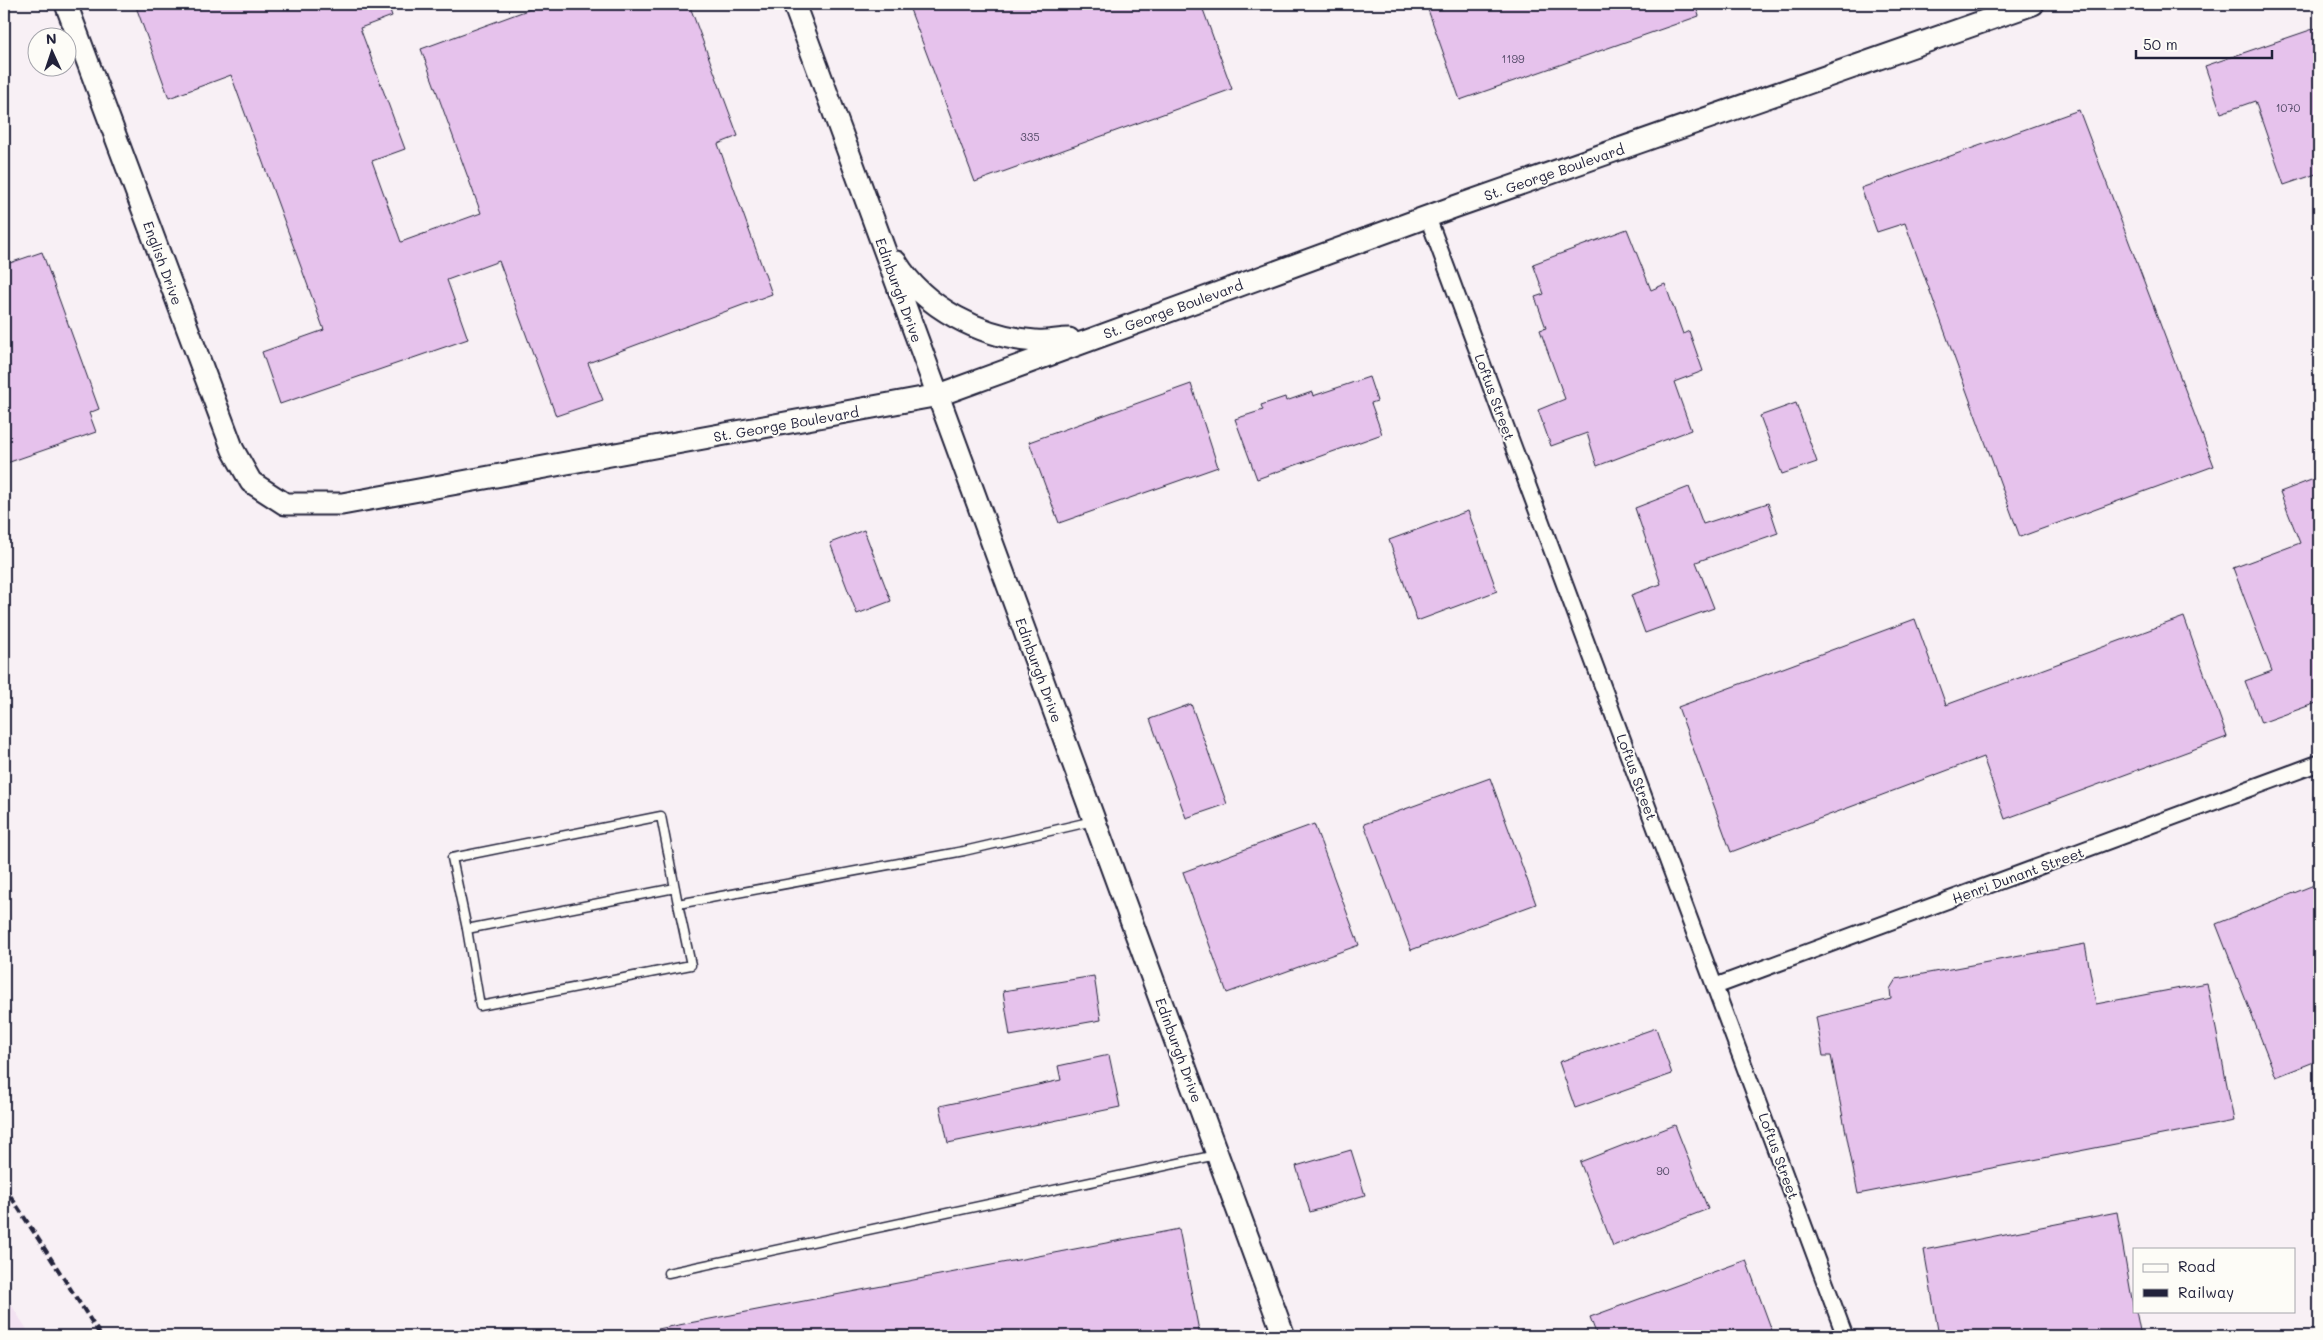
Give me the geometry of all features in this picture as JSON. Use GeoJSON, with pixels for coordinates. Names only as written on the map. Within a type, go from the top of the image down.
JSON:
{"type":"FeatureCollection","features":[{"type":"Feature","properties":{"kind":"street","name":"English Drive"},"geometry":{"type":"LineString","coordinates":[[66,4],[233,450],[251,482],[285,504]]}},
{"type":"Feature","properties":{"kind":"street","name":"Edinburgh Drive"},"geometry":{"type":"LineString","coordinates":[[794,4],[1284,1336]]}},
{"type":"Feature","properties":{"kind":"street","name":"St. George Boulevard"},"geometry":{"type":"LineString","coordinates":[[285,504],[342,504],[939,395],[1097,336],[2033,4]]}},
{"type":"Feature","properties":{"kind":"street","name":"Loftus Street"},"geometry":{"type":"LineString","coordinates":[[1428,218],[1845,1336]]}},
{"type":"Feature","properties":{"kind":"street"},"geometry":{"type":"LineString","coordinates":[[878,231],[905,277],[930,300],[949,314],[1005,335],[1035,341],[1097,336]]}},
{"type":"Feature","properties":{"kind":"street","name":"Henri Dunant Street"},"geometry":{"type":"LineString","coordinates":[[1716,986],[2319,763]]}},
{"type":"Feature","properties":{"kind":"lane"},"geometry":{"type":"LineString","coordinates":[[661,816],[678,904],[691,965],[480,1006],[452,858],[661,816]]}},
{"type":"Feature","properties":{"kind":"lane"},"geometry":{"type":"LineString","coordinates":[[678,904],[964,851],[1095,821]]}},
{"type":"Feature","properties":{"kind":"lane"},"geometry":{"type":"LineString","coordinates":[[466,929],[675,888]]}},
{"type":"Feature","properties":{"kind":"lane"},"geometry":{"type":"LineString","coordinates":[[668,1273],[1218,1155]]}},
{"type":"Feature","properties":{"kind":"shaded area"},"geometry":{"type":"Polygon","coordinates":[[[4,1293],[31,1336],[4,1336],[4,1293]]]}},
{"type":"Feature","properties":{"kind":"building"},"geometry":{"type":"Polygon","coordinates":[[[135,4],[388,4],[392,16],[360,28],[405,149],[372,161],[401,242],[481,213],[421,49],[544,4],[689,4],[738,136],[718,144],[772,294],[588,363],[603,400],[556,416],[499,261],[447,280],[468,339],[280,404],[262,352],[324,330],[231,75],[169,98],[135,4]]]}},
{"type":"Feature","properties":{"kind":"building"},"geometry":{"type":"Polygon","coordinates":[[[908,4],[1201,4],[1232,89],[975,182],[908,4]]]}},
{"type":"Feature","properties":{"kind":"building"},"geometry":{"type":"Polygon","coordinates":[[[1426,4],[1695,4],[1699,16],[1460,100],[1426,4]]]}},
{"type":"Feature","properties":{"kind":"building"},"geometry":{"type":"Polygon","coordinates":[[[2319,27],[2319,173],[2284,185],[2255,101],[2221,113],[2205,66],[2319,27]]]}},
{"type":"Feature","properties":{"kind":"building"},"geometry":{"type":"Polygon","coordinates":[[[2079,110],[2214,466],[2020,537],[1905,223],[1877,232],[1861,188],[2079,110]]]}},
{"type":"Feature","properties":{"kind":"building"},"geometry":{"type":"Polygon","coordinates":[[[1627,229],[1651,290],[1665,284],[1683,334],[1689,331],[1703,371],[1674,382],[1691,430],[1597,466],[1587,433],[1551,446],[1538,410],[1565,399],[1540,330],[1546,328],[1535,297],[1544,294],[1533,264],[1627,229]]]}},
{"type":"Feature","properties":{"kind":"building"},"geometry":{"type":"Polygon","coordinates":[[[42,252],[99,409],[89,413],[96,432],[4,464],[4,265],[42,252]]]}},
{"type":"Feature","properties":{"kind":"building"},"geometry":{"type":"Polygon","coordinates":[[[1369,377],[1377,401],[1371,403],[1382,434],[1257,479],[1235,419],[1263,410],[1261,405],[1285,397],[1286,401],[1312,392],[1313,396],[1369,377]]]}},
{"type":"Feature","properties":{"kind":"building"},"geometry":{"type":"Polygon","coordinates":[[[1191,384],[1218,467],[1059,523],[1029,442],[1191,384]]]}},
{"type":"Feature","properties":{"kind":"building"},"geometry":{"type":"Polygon","coordinates":[[[1796,403],[1817,462],[1782,474],[1760,416],[1796,403]]]}},
{"type":"Feature","properties":{"kind":"building"},"geometry":{"type":"Polygon","coordinates":[[[2319,477],[2319,702],[2261,723],[2245,681],[2272,671],[2233,568],[2300,543],[2280,492],[2319,477]]]}},
{"type":"Feature","properties":{"kind":"building"},"geometry":{"type":"Polygon","coordinates":[[[1689,487],[1703,524],[1768,503],[1778,533],[1696,562],[1714,608],[1645,633],[1631,595],[1661,584],[1635,508],[1689,487]]]}},
{"type":"Feature","properties":{"kind":"building"},"geometry":{"type":"Polygon","coordinates":[[[1468,511],[1497,591],[1417,621],[1389,540],[1468,511]]]}},
{"type":"Feature","properties":{"kind":"building"},"geometry":{"type":"Polygon","coordinates":[[[864,530],[891,601],[857,614],[830,543],[864,530]]]}},
{"type":"Feature","properties":{"kind":"building"},"geometry":{"type":"Polygon","coordinates":[[[2184,617],[2227,737],[2005,819],[1983,757],[1731,852],[1678,707],[1915,619],[1946,705],[2184,617]]]}},
{"type":"Feature","properties":{"kind":"building"},"geometry":{"type":"Polygon","coordinates":[[[1191,704],[1227,804],[1186,818],[1150,719],[1191,704]]]}},
{"type":"Feature","properties":{"kind":"building"},"geometry":{"type":"Polygon","coordinates":[[[1490,778],[1536,904],[1411,950],[1364,824],[1490,778]]]}},
{"type":"Feature","properties":{"kind":"building"},"geometry":{"type":"Polygon","coordinates":[[[1314,824],[1359,945],[1227,993],[1183,872],[1314,824]]]}},
{"type":"Feature","properties":{"kind":"building"},"geometry":{"type":"Polygon","coordinates":[[[2319,883],[2319,1060],[2276,1077],[2216,924],[2319,883]]]}},
{"type":"Feature","properties":{"kind":"building"},"geometry":{"type":"Polygon","coordinates":[[[2085,944],[2096,1004],[2207,983],[2234,1121],[1858,1194],[1831,1056],[1823,1056],[1816,1017],[1891,999],[1890,989],[1896,979],[2085,944]]]}},
{"type":"Feature","properties":{"kind":"building"},"geometry":{"type":"Polygon","coordinates":[[[1094,976],[1101,1020],[1010,1036],[1003,991],[1094,976]]]}},
{"type":"Feature","properties":{"kind":"building"},"geometry":{"type":"Polygon","coordinates":[[[1656,1028],[1672,1074],[1575,1108],[1559,1062],[1656,1028]]]}},
{"type":"Feature","properties":{"kind":"building"},"geometry":{"type":"Polygon","coordinates":[[[1109,1055],[1120,1107],[948,1143],[940,1106],[1061,1080],[1058,1066],[1109,1055]]]}},
{"type":"Feature","properties":{"kind":"building"},"geometry":{"type":"Polygon","coordinates":[[[1675,1125],[1708,1209],[1613,1246],[1580,1162],[1675,1125]]]}},
{"type":"Feature","properties":{"kind":"building"},"geometry":{"type":"Polygon","coordinates":[[[1351,1150],[1365,1195],[1310,1212],[1296,1166],[1351,1150]]]}},
{"type":"Feature","properties":{"kind":"building"},"geometry":{"type":"Polygon","coordinates":[[[2117,1212],[2133,1312],[2136,1312],[2141,1336],[1939,1336],[1924,1250],[2117,1212]]]}},
{"type":"Feature","properties":{"kind":"building"},"geometry":{"type":"Polygon","coordinates":[[[1179,1229],[1200,1336],[659,1336],[658,1329],[1179,1229]]]}},
{"type":"Feature","properties":{"kind":"building"},"geometry":{"type":"Polygon","coordinates":[[[1746,1260],[1774,1336],[1597,1336],[1590,1317],[1746,1260]]]}},
{"type":"Feature","properties":{"kind":"railway"},"geometry":{"type":"LineString","coordinates":[[4,1186],[101,1336]]}}]}
